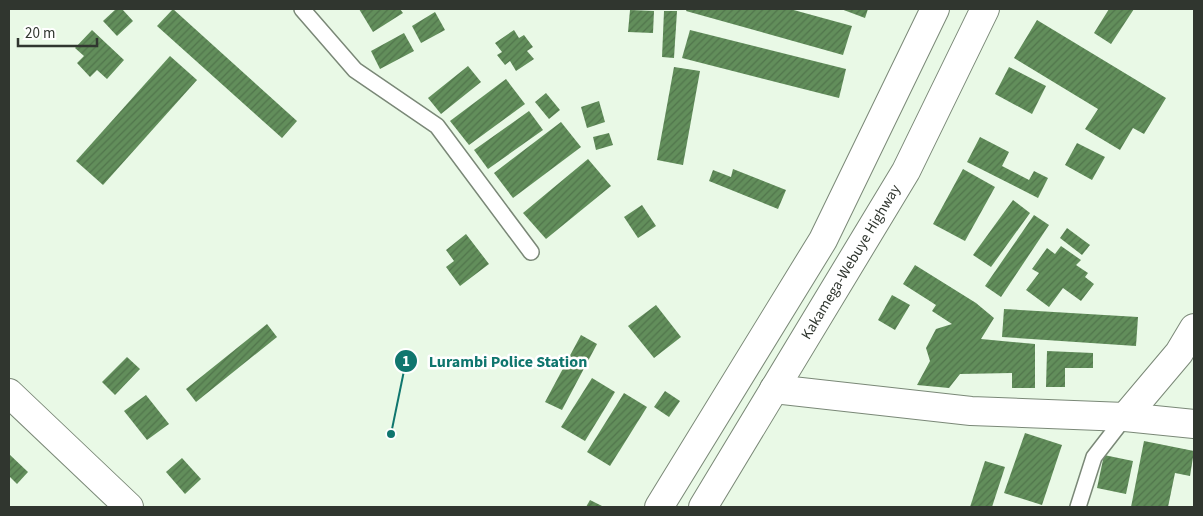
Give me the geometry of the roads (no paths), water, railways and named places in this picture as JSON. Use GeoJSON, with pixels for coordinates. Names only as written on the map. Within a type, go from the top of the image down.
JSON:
{"type":"FeatureCollection","features":[{"type":"Feature","properties":{"kind":"main road"},"geometry":{"type":"LineString","coordinates":[[659,507],[824,240],[935,9]]}},
{"type":"Feature","properties":{"kind":"main road","name":"Kakamega-Webuye Highway"},"geometry":{"type":"LineString","coordinates":[[703,507],[906,171],[985,9]]}},
{"type":"Feature","properties":{"kind":"main road"},"geometry":{"type":"LineString","coordinates":[[1125,416],[1179,352],[1194,328]]}},
{"type":"Feature","properties":{"kind":"main road"},"geometry":{"type":"LineString","coordinates":[[774,389],[971,412],[1125,416],[1194,424]]}},
{"type":"Feature","properties":{"kind":"main road"},"geometry":{"type":"LineString","coordinates":[[9,394],[121,505]]}},
{"type":"Feature","properties":{"kind":"lane"},"geometry":{"type":"LineString","coordinates":[[302,9],[355,70],[437,126],[531,252]]}},
{"type":"Feature","properties":{"kind":"lane"},"geometry":{"type":"LineString","coordinates":[[1078,507],[1094,456],[1125,416]]}},
{"type":"Feature","properties":{"kind":"place","name":"Lurambi Police Station"},"geometry":{"type":"Point","coordinates":[391,434]}}]}
